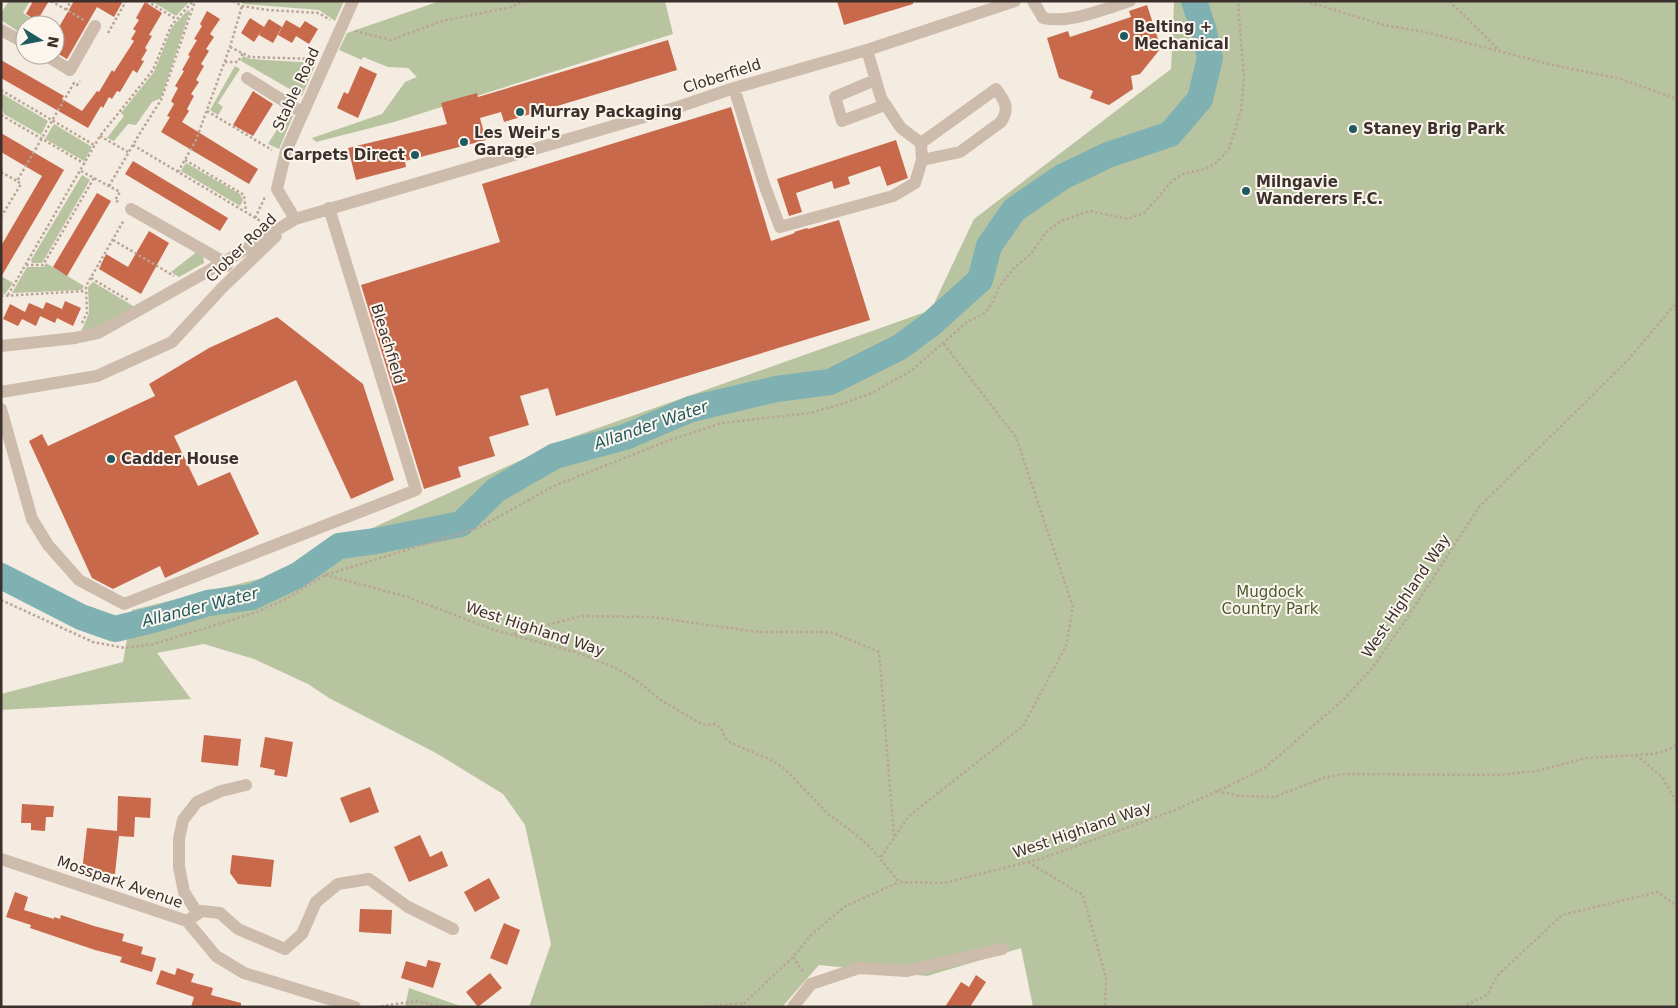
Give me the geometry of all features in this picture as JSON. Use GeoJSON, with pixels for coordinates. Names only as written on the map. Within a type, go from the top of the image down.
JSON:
{"type":"FeatureCollection","features":[{"type":"Feature","properties":{"kind":"street","name":"Stable Road"},"geometry":{"type":"LineString","coordinates":[[294,219],[278,189],[284,157],[353,1]]}},
{"type":"Feature","properties":{"kind":"street","name":"Cloberfield"},"geometry":{"type":"LineString","coordinates":[[294,219],[678,107],[734,88],[866,50],[1015,1]]}},
{"type":"Feature","properties":{"kind":"street"},"geometry":{"type":"LineString","coordinates":[[1033,1],[1044,18],[1053,20],[1066,19],[1130,1]]}},
{"type":"Feature","properties":{"kind":"street"},"geometry":{"type":"LineString","coordinates":[[62,65],[70,70],[95,26]]}},
{"type":"Feature","properties":{"kind":"street"},"geometry":{"type":"LineString","coordinates":[[1,30],[15,38]]}},
{"type":"Feature","properties":{"kind":"street"},"geometry":{"type":"LineString","coordinates":[[734,88],[764,184],[780,227],[893,196],[915,183],[922,160],[920,143],[902,128],[885,105],[866,50]]}},
{"type":"Feature","properties":{"kind":"street"},"geometry":{"type":"LineString","coordinates":[[245,72],[303,113]]}},
{"type":"Feature","properties":{"kind":"street"},"geometry":{"type":"LineString","coordinates":[[875,80],[835,97],[842,121],[885,105]]}},
{"type":"Feature","properties":{"kind":"street"},"geometry":{"type":"LineString","coordinates":[[920,143],[996,89],[1006,103],[1005,116],[1002,122],[960,152],[922,160]]}},
{"type":"Feature","properties":{"kind":"street","name":"Bleachfield"},"geometry":{"type":"LineString","coordinates":[[1,409],[32,519],[48,545],[79,580],[124,604],[416,490],[328,208]]}},
{"type":"Feature","properties":{"kind":"street"},"geometry":{"type":"LineString","coordinates":[[131,209],[224,262],[234,276]]}},
{"type":"Feature","properties":{"kind":"street","name":"Clober Road"},"geometry":{"type":"LineString","coordinates":[[1,346],[75,338],[98,333],[224,262],[294,219]]}},
{"type":"Feature","properties":{"kind":"street","name":"Clober Road"},"geometry":{"type":"LineString","coordinates":[[1,392],[97,376],[172,342],[234,276],[294,219]]}},
{"type":"Feature","properties":{"kind":"street"},"geometry":{"type":"LineString","coordinates":[[246,785],[221,791],[197,802],[183,820],[179,840],[179,867],[192,918],[202,911],[220,913],[238,929],[285,949],[302,934],[316,902],[338,884],[370,879],[408,906],[453,929]]}},
{"type":"Feature","properties":{"kind":"street","name":"Mosspark Avenue"},"geometry":{"type":"LineString","coordinates":[[1,859],[192,918],[216,956],[244,973],[354,1007]]}},
{"type":"Feature","properties":{"kind":"street"},"geometry":{"type":"LineString","coordinates":[[793,1007],[811,984],[860,968],[907,971],[1002,949]]}},
{"type":"Feature","properties":{"kind":"path"},"geometry":{"type":"LineString","coordinates":[[51,1],[107,34],[126,1]]}},
{"type":"Feature","properties":{"kind":"path"},"geometry":{"type":"LineString","coordinates":[[66,10],[71,1]]}},
{"type":"Feature","properties":{"kind":"path"},"geometry":{"type":"LineString","coordinates":[[147,1],[176,19]]}},
{"type":"Feature","properties":{"kind":"path"},"geometry":{"type":"LineString","coordinates":[[8,295],[100,136],[153,70],[171,26],[194,1]]}},
{"type":"Feature","properties":{"kind":"path"},"geometry":{"type":"LineString","coordinates":[[109,186],[128,152],[162,100],[194,1]]}},
{"type":"Feature","properties":{"kind":"path"},"geometry":{"type":"LineString","coordinates":[[233,1],[242,6],[268,10],[319,13],[342,28],[391,40],[442,21],[512,7],[524,1]]}},
{"type":"Feature","properties":{"kind":"path"},"geometry":{"type":"LineString","coordinates":[[1,600],[93,642],[125,648],[154,644],[254,613],[284,600],[325,575],[478,528],[554,486],[679,437],[722,423],[810,413],[874,392],[912,370],[966,322],[985,313],[999,287],[1015,267],[1031,254],[1046,232],[1061,221],[1090,211],[1128,219],[1144,213],[1173,180],[1185,173],[1205,169],[1217,162],[1229,149],[1241,110],[1244,79],[1238,1]]}},
{"type":"Feature","properties":{"kind":"path"},"geometry":{"type":"LineString","coordinates":[[1305,1],[1384,25],[1425,32],[1553,65],[1621,79],[1677,99]]}},
{"type":"Feature","properties":{"kind":"path"},"geometry":{"type":"LineString","coordinates":[[1449,1],[1501,52]]}},
{"type":"Feature","properties":{"kind":"path"},"geometry":{"type":"LineString","coordinates":[[178,172],[196,140],[225,62],[242,6]]}},
{"type":"Feature","properties":{"kind":"path"},"geometry":{"type":"LineString","coordinates":[[230,47],[250,57],[328,59]]}},
{"type":"Feature","properties":{"kind":"path"},"geometry":{"type":"LineString","coordinates":[[238,62],[243,54]]}},
{"type":"Feature","properties":{"kind":"path"},"geometry":{"type":"LineString","coordinates":[[225,62],[238,62]]}},
{"type":"Feature","properties":{"kind":"path"},"geometry":{"type":"LineString","coordinates":[[238,62],[245,72]]}},
{"type":"Feature","properties":{"kind":"path"},"geometry":{"type":"LineString","coordinates":[[17,181],[74,83],[77,85],[82,76]]}},
{"type":"Feature","properties":{"kind":"path"},"geometry":{"type":"LineString","coordinates":[[1,90],[95,146]]}},
{"type":"Feature","properties":{"kind":"path"},"geometry":{"type":"LineString","coordinates":[[207,111],[284,157]]}},
{"type":"Feature","properties":{"kind":"path"},"geometry":{"type":"LineString","coordinates":[[1,116],[85,164]]}},
{"type":"Feature","properties":{"kind":"path"},"geometry":{"type":"LineString","coordinates":[[100,136],[128,152]]}},
{"type":"Feature","properties":{"kind":"path"},"geometry":{"type":"LineString","coordinates":[[133,144],[276,230]]}},
{"type":"Feature","properties":{"kind":"path"},"geometry":{"type":"LineString","coordinates":[[185,160],[244,195],[246,212]]}},
{"type":"Feature","properties":{"kind":"path"},"geometry":{"type":"LineString","coordinates":[[75,338],[87,313],[86,286],[131,209],[115,200],[120,192],[81,171]]}},
{"type":"Feature","properties":{"kind":"path"},"geometry":{"type":"LineString","coordinates":[[1,172],[21,184],[1,217]]}},
{"type":"Feature","properties":{"kind":"path"},"geometry":{"type":"LineString","coordinates":[[26,264],[43,264],[94,178]]}},
{"type":"Feature","properties":{"kind":"path"},"geometry":{"type":"LineString","coordinates":[[113,240],[187,283]]}},
{"type":"Feature","properties":{"kind":"path"},"geometry":{"type":"LineString","coordinates":[[91,278],[141,308]]}},
{"type":"Feature","properties":{"kind":"path"},"geometry":{"type":"LineString","coordinates":[[1,296],[86,291]]}},
{"type":"Feature","properties":{"kind":"path","name":"West Highland Way"},"geometry":{"type":"LineString","coordinates":[[325,575],[408,597],[498,631],[575,652],[614,667],[636,680],[661,700],[698,722],[705,725],[715,724],[721,728],[726,739],[731,742],[769,758],[784,768],[828,814],[854,832],[880,858],[899,882],[944,883],[1044,858],[1172,811],[1236,783],[1266,767],[1344,699],[1373,667],[1407,618],[1478,507],[1628,360],[1677,302]]}},
{"type":"Feature","properties":{"kind":"path"},"geometry":{"type":"LineString","coordinates":[[880,858],[909,816],[1023,726],[1066,646],[1073,607],[1016,437],[943,343]]}},
{"type":"Feature","properties":{"kind":"path"},"geometry":{"type":"LineString","coordinates":[[512,635],[581,616],[652,618],[759,632],[831,632],[879,652],[894,837]]}},
{"type":"Feature","properties":{"kind":"path"},"geometry":{"type":"LineString","coordinates":[[1215,791],[1240,796],[1275,797],[1323,778],[1342,774],[1498,775],[1537,771],[1586,758],[1653,754],[1668,750],[1677,745]]}},
{"type":"Feature","properties":{"kind":"path"},"geometry":{"type":"LineString","coordinates":[[1635,755],[1662,777],[1677,802]]}},
{"type":"Feature","properties":{"kind":"path"},"geometry":{"type":"LineString","coordinates":[[1028,862],[1083,895],[1106,978],[1105,1007]]}},
{"type":"Feature","properties":{"kind":"path"},"geometry":{"type":"LineString","coordinates":[[740,1007],[793,957],[812,934],[844,908],[899,882]]}},
{"type":"Feature","properties":{"kind":"path"},"geometry":{"type":"LineString","coordinates":[[1462,1007],[1487,995],[1497,976],[1562,915],[1658,892],[1677,906]]}},
{"type":"Feature","properties":{"kind":"path"},"geometry":{"type":"LineString","coordinates":[[793,957],[811,984]]}},
{"type":"Feature","properties":{"kind":"path"},"geometry":{"type":"LineString","coordinates":[[376,1007],[417,1000],[444,1007]]}},
{"type":"Feature","properties":{"kind":"path"},"geometry":{"type":"LineString","coordinates":[[700,1007],[743,1003]]}},
{"type":"Feature","properties":{"kind":"green space"},"geometry":{"type":"Polygon","coordinates":[[[9,1],[30,1],[23,13],[26,15],[15,15],[15,29],[1,20],[1,13],[9,1]]]}},
{"type":"Feature","properties":{"kind":"green space"},"geometry":{"type":"Polygon","coordinates":[[[151,1],[190,1],[176,16],[151,1]]]}},
{"type":"Feature","properties":{"kind":"green space"},"geometry":{"type":"Polygon","coordinates":[[[239,1],[344,1],[335,21],[319,10],[243,4],[239,1]]]}},
{"type":"Feature","properties":{"kind":"green space"},"geometry":{"type":"Polygon","coordinates":[[[440,1],[665,1],[673,34],[394,122],[316,142],[312,138],[382,114],[405,82],[417,77],[408,68],[388,67],[363,57],[362,60],[339,50],[347,33],[440,1]]]}},
{"type":"Feature","properties":{"kind":"green space","name":"Mugdock Country Park"},"geometry":{"type":"Polygon","coordinates":[[[1174,1],[1677,1],[1677,1007],[1033,1007],[1021,948],[927,976],[819,965],[782,1007],[529,1007],[551,944],[525,825],[503,794],[436,753],[329,698],[308,684],[254,659],[204,644],[157,653],[191,699],[1,710],[1,694],[123,662],[132,610],[263,578],[567,439],[931,310],[974,219],[1171,69],[1174,1]]]}},
{"type":"Feature","properties":{"kind":"green space"},"geometry":{"type":"Polygon","coordinates":[[[188,10],[190,11],[161,98],[152,102],[136,125],[128,124],[114,141],[107,138],[124,116],[121,113],[154,72],[172,27],[188,10]]]}},
{"type":"Feature","properties":{"kind":"green space"},"geometry":{"type":"Polygon","coordinates":[[[243,56],[251,59],[316,63],[302,96],[241,61],[243,56]]]}},
{"type":"Feature","properties":{"kind":"green space"},"geometry":{"type":"Polygon","coordinates":[[[235,66],[240,69],[218,103],[223,107],[218,115],[210,110],[235,66]]]}},
{"type":"Feature","properties":{"kind":"green space"},"geometry":{"type":"Polygon","coordinates":[[[1,93],[48,121],[41,135],[4,114],[1,106],[1,93]]]}},
{"type":"Feature","properties":{"kind":"green space"},"geometry":{"type":"Polygon","coordinates":[[[287,113],[293,116],[279,149],[268,144],[287,113]]]}},
{"type":"Feature","properties":{"kind":"green space"},"geometry":{"type":"Polygon","coordinates":[[[54,124],[92,147],[84,161],[45,139],[54,124]]]}},
{"type":"Feature","properties":{"kind":"green space"},"geometry":{"type":"Polygon","coordinates":[[[186,163],[240,194],[243,200],[240,206],[181,171],[186,163]]]}},
{"type":"Feature","properties":{"kind":"green space"},"geometry":{"type":"Polygon","coordinates":[[[82,175],[90,180],[42,263],[32,263],[31,260],[82,175]]]}},
{"type":"Feature","properties":{"kind":"green space"},"geometry":{"type":"Polygon","coordinates":[[[198,251],[203,255],[204,263],[179,277],[171,272],[198,251]]]}},
{"type":"Feature","properties":{"kind":"green space"},"geometry":{"type":"Polygon","coordinates":[[[46,263],[84,286],[82,290],[12,293],[27,267],[44,267],[46,263]]]}},
{"type":"Feature","properties":{"kind":"green space"},"geometry":{"type":"Polygon","coordinates":[[[1,276],[13,283],[5,294],[1,294],[1,276]]]}},
{"type":"Feature","properties":{"kind":"green space"},"geometry":{"type":"Polygon","coordinates":[[[93,282],[135,307],[92,330],[81,332],[89,313],[88,287],[93,282]]]}},
{"type":"Feature","properties":{"kind":"green space"},"geometry":{"type":"Polygon","coordinates":[[[409,988],[463,1007],[405,1007],[409,988]]]}},
{"type":"Feature","properties":{"kind":"building"},"geometry":{"type":"Polygon","coordinates":[[[33,1],[49,1],[41,15],[26,14],[33,1]]]}},
{"type":"Feature","properties":{"kind":"building"},"geometry":{"type":"Polygon","coordinates":[[[74,1],[123,1],[114,17],[97,7],[67,59],[65,58],[65,17],[74,1]]]}},
{"type":"Feature","properties":{"kind":"building"},"geometry":{"type":"Polygon","coordinates":[[[837,1],[913,1],[913,4],[844,25],[837,1]]]}},
{"type":"Feature","properties":{"kind":"building"},"geometry":{"type":"Polygon","coordinates":[[[145,2],[162,13],[149,35],[152,36],[141,60],[144,61],[137,73],[133,70],[120,92],[117,91],[112,99],[109,97],[103,108],[101,106],[88,128],[1,78],[1,60],[64,96],[62,99],[82,111],[97,91],[99,92],[112,70],[114,72],[134,41],[131,39],[136,31],[133,29],[139,20],[136,18],[145,2]]]}},
{"type":"Feature","properties":{"kind":"building"},"geometry":{"type":"Polygon","coordinates":[[[1147,5],[1161,48],[1140,74],[1131,76],[1133,89],[1109,105],[1090,98],[1093,91],[1059,78],[1047,38],[1068,31],[1070,37],[1131,17],[1129,11],[1147,5]]]}},
{"type":"Feature","properties":{"kind":"building"},"geometry":{"type":"Polygon","coordinates":[[[207,11],[220,19],[210,34],[214,37],[206,49],[209,51],[201,64],[204,66],[196,80],[199,82],[191,94],[194,96],[187,109],[189,111],[182,122],[258,169],[249,184],[161,132],[170,117],[167,116],[174,104],[171,101],[178,88],[175,86],[184,71],[182,70],[197,40],[194,39],[202,26],[200,24],[207,11]]]}},
{"type":"Feature","properties":{"kind":"building"},"geometry":{"type":"Polygon","coordinates":[[[250,18],[264,27],[254,42],[241,33],[250,18]]]}},
{"type":"Feature","properties":{"kind":"building"},"geometry":{"type":"Polygon","coordinates":[[[269,19],[282,27],[273,43],[259,35],[269,19]]]}},
{"type":"Feature","properties":{"kind":"building"},"geometry":{"type":"Polygon","coordinates":[[[286,20],[300,28],[305,21],[318,29],[309,44],[296,36],[292,43],[278,35],[286,20]]]}},
{"type":"Feature","properties":{"kind":"building"},"geometry":{"type":"Polygon","coordinates":[[[668,40],[677,70],[504,122],[501,112],[480,118],[486,140],[405,161],[406,167],[356,180],[348,148],[447,124],[441,103],[477,93],[478,97],[668,40]]]}},
{"type":"Feature","properties":{"kind":"building"},"geometry":{"type":"Polygon","coordinates":[[[360,66],[377,74],[358,118],[337,108],[344,92],[348,94],[360,66]]]}},
{"type":"Feature","properties":{"kind":"building"},"geometry":{"type":"Polygon","coordinates":[[[253,91],[273,104],[253,136],[233,125],[253,91]]]}},
{"type":"Feature","properties":{"kind":"building"},"geometry":{"type":"Polygon","coordinates":[[[731,107],[771,241],[794,232],[839,220],[870,320],[556,416],[548,388],[520,396],[529,425],[489,437],[495,456],[458,467],[461,477],[424,489],[361,285],[500,242],[482,184],[731,107]]]}},
{"type":"Feature","properties":{"kind":"building"},"geometry":{"type":"Polygon","coordinates":[[[1,133],[64,170],[1,277],[1,246],[42,176],[1,152],[1,133]]]}},
{"type":"Feature","properties":{"kind":"building"},"geometry":{"type":"Polygon","coordinates":[[[896,140],[908,178],[887,186],[880,166],[848,177],[850,184],[834,189],[832,181],[796,193],[802,212],[789,216],[777,179],[896,140]]]}},
{"type":"Feature","properties":{"kind":"building"},"geometry":{"type":"Polygon","coordinates":[[[133,161],[228,218],[220,231],[125,174],[133,161]]]}},
{"type":"Feature","properties":{"kind":"building"},"geometry":{"type":"Polygon","coordinates":[[[97,193],[111,201],[67,276],[53,267],[97,193]]]}},
{"type":"Feature","properties":{"kind":"building"},"geometry":{"type":"Polygon","coordinates":[[[149,231],[169,243],[141,294],[99,269],[106,254],[128,267],[149,231]]]}},
{"type":"Feature","properties":{"kind":"building"},"geometry":{"type":"Polygon","coordinates":[[[65,301],[81,308],[73,326],[57,318],[55,323],[40,316],[46,302],[62,309],[65,301]]]}},
{"type":"Feature","properties":{"kind":"building"},"geometry":{"type":"Polygon","coordinates":[[[29,303],[43,309],[36,326],[22,319],[18,326],[3,319],[10,304],[25,312],[29,303]]]}},
{"type":"Feature","properties":{"kind":"building","name":"Cadder House"},"geometry":{"type":"Polygon","coordinates":[[[277,317],[363,384],[394,480],[351,499],[296,380],[174,436],[198,486],[230,472],[259,534],[165,578],[160,566],[113,589],[92,578],[29,441],[42,434],[48,446],[155,396],[149,384],[209,348],[277,317]]]}},
{"type":"Feature","properties":{"kind":"building"},"geometry":{"type":"Polygon","coordinates":[[[204,735],[241,739],[238,766],[201,762],[204,735]]]}},
{"type":"Feature","properties":{"kind":"building"},"geometry":{"type":"Polygon","coordinates":[[[265,737],[293,742],[287,777],[274,775],[275,770],[260,767],[265,737]]]}},
{"type":"Feature","properties":{"kind":"building"},"geometry":{"type":"Polygon","coordinates":[[[370,787],[379,812],[350,823],[340,798],[370,787]]]}},
{"type":"Feature","properties":{"kind":"building"},"geometry":{"type":"Polygon","coordinates":[[[118,796],[151,798],[150,818],[135,817],[134,837],[119,836],[115,874],[82,871],[87,828],[117,831],[118,796]]]}},
{"type":"Feature","properties":{"kind":"building"},"geometry":{"type":"Polygon","coordinates":[[[22,804],[54,806],[53,817],[46,817],[45,831],[31,830],[31,823],[21,823],[22,804]]]}},
{"type":"Feature","properties":{"kind":"building"},"geometry":{"type":"Polygon","coordinates":[[[420,835],[430,857],[442,851],[448,866],[409,882],[394,847],[420,835]]]}},
{"type":"Feature","properties":{"kind":"building"},"geometry":{"type":"Polygon","coordinates":[[[232,855],[274,860],[271,887],[238,884],[230,873],[232,855]]]}},
{"type":"Feature","properties":{"kind":"building"},"geometry":{"type":"Polygon","coordinates":[[[489,878],[500,898],[475,912],[464,892],[489,878]]]}},
{"type":"Feature","properties":{"kind":"building"},"geometry":{"type":"Polygon","coordinates":[[[15,892],[28,897],[24,910],[54,919],[54,917],[60,919],[61,915],[124,934],[122,941],[143,947],[141,954],[156,958],[152,972],[120,962],[122,957],[30,928],[31,925],[6,917],[15,892]]]}},
{"type":"Feature","properties":{"kind":"building"},"geometry":{"type":"Polygon","coordinates":[[[360,909],[392,910],[391,934],[359,932],[360,909]]]}},
{"type":"Feature","properties":{"kind":"building"},"geometry":{"type":"Polygon","coordinates":[[[504,923],[520,930],[507,965],[490,958],[504,923]]]}},
{"type":"Feature","properties":{"kind":"building"},"geometry":{"type":"Polygon","coordinates":[[[428,960],[441,963],[433,988],[401,978],[406,961],[426,967],[428,960]]]}},
{"type":"Feature","properties":{"kind":"building"},"geometry":{"type":"Polygon","coordinates":[[[177,968],[194,974],[191,982],[213,988],[211,995],[241,1003],[241,1007],[191,1007],[194,997],[156,984],[161,970],[175,975],[177,968]]]}},
{"type":"Feature","properties":{"kind":"building"},"geometry":{"type":"Polygon","coordinates":[[[490,973],[502,988],[478,1007],[466,992],[490,973]]]}},
{"type":"Feature","properties":{"kind":"building"},"geometry":{"type":"Polygon","coordinates":[[[976,975],[986,982],[970,1007],[945,1007],[961,982],[969,987],[976,975]]]}},
{"type":"Feature","properties":{"kind":"waterway","name":"Allander Water"},"geometry":{"type":"LineString","coordinates":[[1,576],[81,617],[115,629],[208,603],[252,597],[298,575],[339,546],[376,541],[461,524],[496,490],[555,456],[625,437],[691,409],[776,389],[830,382],[900,347],[931,324],[980,280],[989,246],[1014,210],[1062,177],[1108,155],[1170,134],[1200,99],[1210,58],[1194,1]]}},
{"type":"Feature","properties":{"kind":"place","name":"Belting + Mechanical"},"geometry":{"type":"Point","coordinates":[1124,36]}},
{"type":"Feature","properties":{"kind":"place","name":"Murray Packaging"},"geometry":{"type":"Point","coordinates":[520,112]}},
{"type":"Feature","properties":{"kind":"place","name":"Staney Brig Park"},"geometry":{"type":"Point","coordinates":[1353,129]}},
{"type":"Feature","properties":{"kind":"place","name":"Les Weir's Garage"},"geometry":{"type":"Point","coordinates":[464,142]}},
{"type":"Feature","properties":{"kind":"place","name":"Carpets Direct"},"geometry":{"type":"Point","coordinates":[415,155]}},
{"type":"Feature","properties":{"kind":"place","name":"Milngavie Wanderers F.C."},"geometry":{"type":"Point","coordinates":[1246,191]}},
{"type":"Feature","properties":{"kind":"place","name":"Cadder House"},"geometry":{"type":"Point","coordinates":[111,459]}}]}
